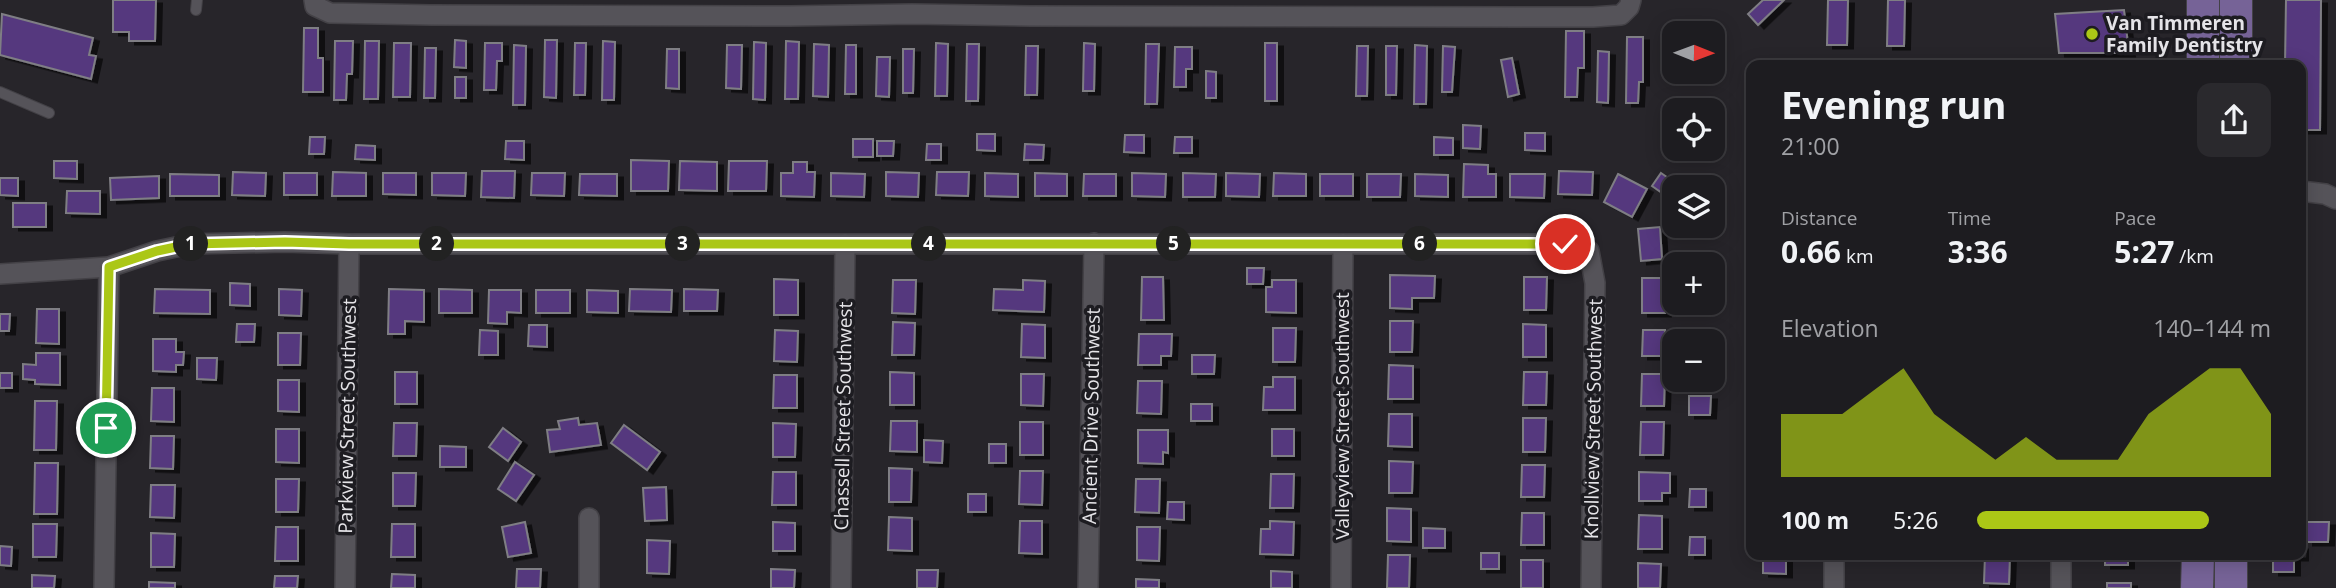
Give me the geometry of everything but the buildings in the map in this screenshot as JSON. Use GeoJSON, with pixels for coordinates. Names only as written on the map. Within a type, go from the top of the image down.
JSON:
{"type":"FeatureCollection","features":[{"type":"Feature","properties":{"kind":"main road"},"geometry":{"type":"LineString","coordinates":[[2203,0],[2203,60]]}},
{"type":"Feature","properties":{"kind":"main road"},"geometry":{"type":"LineString","coordinates":[[2236,0],[2236,60]]}},
{"type":"Feature","properties":{"kind":"main road"},"geometry":{"type":"LineString","coordinates":[[2197,588],[2198,560]]}},
{"type":"Feature","properties":{"kind":"main road"},"geometry":{"type":"LineString","coordinates":[[2231,560],[2231,588]]}},
{"type":"Feature","properties":{"kind":"street"},"geometry":{"type":"LineString","coordinates":[[315,3],[330,13],[431,8],[1512,8],[1593,16],[1620,15],[1628,6]]}},
{"type":"Feature","properties":{"kind":"street"},"geometry":{"type":"LineString","coordinates":[[2306,192],[2325,194],[2336,199]]}},
{"type":"Feature","properties":{"kind":"street","name":"Ancient Drive Southwest"},"geometry":{"type":"LineString","coordinates":[[1088,588],[1094,243]]}},
{"type":"Feature","properties":{"kind":"street"},"geometry":{"type":"LineString","coordinates":[[0,274],[109,267],[157,251],[190,244],[1343,244]]}},
{"type":"Feature","properties":{"kind":"street","name":"Parkview Street Southwest"},"geometry":{"type":"LineString","coordinates":[[345,588],[349,244]]}},
{"type":"Feature","properties":{"kind":"street","name":"Chassell Street Southwest"},"geometry":{"type":"LineString","coordinates":[[841,588],[845,244]]}},
{"type":"Feature","properties":{"kind":"street","name":"Knollview Street Southwest"},"geometry":{"type":"LineString","coordinates":[[1343,244],[1565,244],[1588,251],[1595,283],[1591,588]]}},
{"type":"Feature","properties":{"kind":"street","name":"Valleyview Street Southwest"},"geometry":{"type":"LineString","coordinates":[[1341,588],[1343,244]]}},
{"type":"Feature","properties":{"kind":"street"},"geometry":{"type":"LineString","coordinates":[[104,588],[109,267]]}},
{"type":"Feature","properties":{"kind":"street"},"geometry":{"type":"LineString","coordinates":[[589,518],[589,588]]}},
{"type":"Feature","properties":{"kind":"street"},"geometry":{"type":"LineString","coordinates":[[1834,560],[1834,588]]}},
{"type":"Feature","properties":{"kind":"street"},"geometry":{"type":"LineString","coordinates":[[2061,560],[2061,588]]}},
{"type":"Feature","properties":{"kind":"lane"},"geometry":{"type":"LineString","coordinates":[[0,92],[49,113]]}},
{"type":"Feature","properties":{"kind":"place","name":"Van Timmeren Family Dentistry"},"geometry":{"type":"Point","coordinates":[2092,34]}},
{"type":"Feature","properties":{"kind":"route"},"geometry":{"type":"LineString","coordinates":[[106,428],[109,267],[157,251],[190,244],[1565,244]]}}]}
